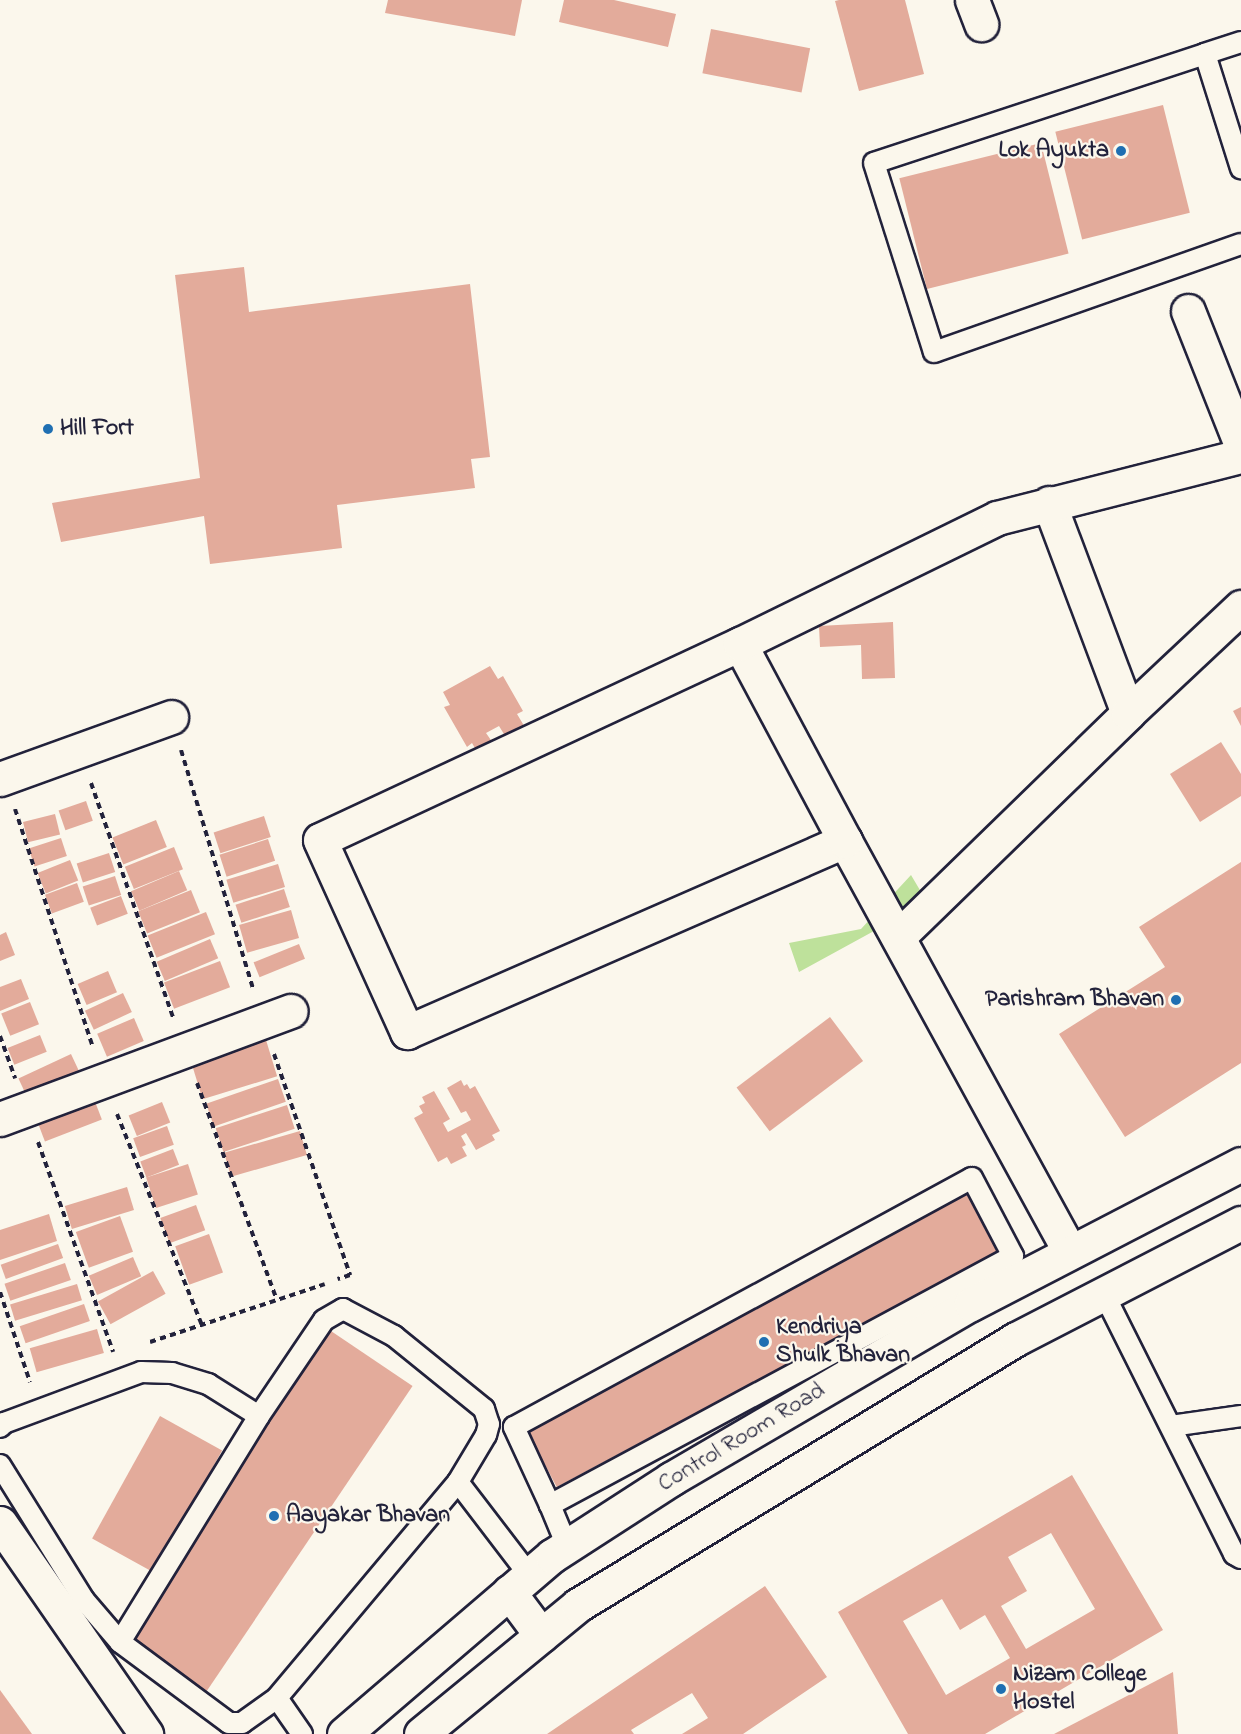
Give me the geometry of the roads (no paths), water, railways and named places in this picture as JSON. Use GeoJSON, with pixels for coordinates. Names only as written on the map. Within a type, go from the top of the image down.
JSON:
{"type":"FeatureCollection","features":[{"type":"Feature","properties":{"kind":"street"},"geometry":{"type":"LineString","coordinates":[[1188,311],[1241,445]]}},
{"type":"Feature","properties":{"kind":"street"},"geometry":{"type":"LineString","coordinates":[[845,841],[406,1032],[320,840],[360,824],[740,644],[997,518],[1241,456]]}},
{"type":"Feature","properties":{"kind":"street"},"geometry":{"type":"LineString","coordinates":[[1049,503],[1128,713]]}},
{"type":"Feature","properties":{"kind":"street"},"geometry":{"type":"LineString","coordinates":[[899,936],[1128,713],[1241,607]]}},
{"type":"Feature","properties":{"kind":"street"},"geometry":{"type":"LineString","coordinates":[[740,644],[1070,1252]]}},
{"type":"Feature","properties":{"kind":"street"},"geometry":{"type":"LineString","coordinates":[[0,779],[171,717]]}},
{"type":"Feature","properties":{"kind":"street"},"geometry":{"type":"LineString","coordinates":[[13,1114],[277,1016]]}},
{"type":"Feature","properties":{"kind":"street","name":"Control Room Road"},"geometry":{"type":"LineString","coordinates":[[344,1734],[520,1578],[565,1543],[971,1304],[1019,1268],[1070,1252],[1241,1164]]}},
{"type":"Feature","properties":{"kind":"street"},"geometry":{"type":"LineString","coordinates":[[421,1734],[578,1605],[985,1358],[1241,1223]]}},
{"type":"Feature","properties":{"kind":"street"},"geometry":{"type":"LineString","coordinates":[[0,1523],[146,1734]]}},
{"type":"Feature","properties":{"kind":"street"},"geometry":{"type":"LineString","coordinates":[[520,1578],[542,1635]]}},
{"type":"Feature","properties":{"kind":"lane"},"geometry":{"type":"LineString","coordinates":[[1241,42],[874,163],[934,352],[1241,244]]}},
{"type":"Feature","properties":{"kind":"lane"},"geometry":{"type":"LineString","coordinates":[[1205,54],[1241,168]]}},
{"type":"Feature","properties":{"kind":"lane"},"geometry":{"type":"LineString","coordinates":[[550,1505],[1019,1268],[972,1178],[514,1426],[565,1543]]}},
{"type":"Feature","properties":{"kind":"lane"},"geometry":{"type":"LineString","coordinates":[[1104,1294],[1234,1554],[1241,1558]]}},
{"type":"Feature","properties":{"kind":"lane"},"geometry":{"type":"LineString","coordinates":[[0,1465],[84,1600],[120,1642],[229,1723],[242,1723],[277,1698],[458,1482],[486,1435],[489,1424],[484,1409],[394,1336],[343,1309],[324,1320],[259,1416],[120,1642]]}},
{"type":"Feature","properties":{"kind":"lane"},"geometry":{"type":"LineString","coordinates":[[0,1427],[4,1423],[141,1372],[172,1373],[208,1384],[259,1416]]}},
{"type":"Feature","properties":{"kind":"lane"},"geometry":{"type":"LineString","coordinates":[[1171,1426],[1241,1416]]}},
{"type":"Feature","properties":{"kind":"lane"},"geometry":{"type":"LineString","coordinates":[[458,1482],[520,1578]]}},
{"type":"Feature","properties":{"kind":"lane"},"geometry":{"type":"LineString","coordinates":[[277,1698],[302,1734]]}},
{"type":"Feature","properties":{"kind":"place","name":"Lok Ayukta"},"geometry":{"type":"Point","coordinates":[1121,151]}},
{"type":"Feature","properties":{"kind":"place","name":"Hill Fort"},"geometry":{"type":"Point","coordinates":[48,429]}},
{"type":"Feature","properties":{"kind":"place","name":"Parishram Bhavan"},"geometry":{"type":"Point","coordinates":[1176,1000]}},
{"type":"Feature","properties":{"kind":"place","name":"Kendriya Shulk Bhavan"},"geometry":{"type":"Point","coordinates":[764,1342]}},
{"type":"Feature","properties":{"kind":"place","name":"Aayakar Bhavan"},"geometry":{"type":"Point","coordinates":[274,1516]}},
{"type":"Feature","properties":{"kind":"place","name":"Nizam College Hostel"},"geometry":{"type":"Point","coordinates":[1001,1689]}}]}
